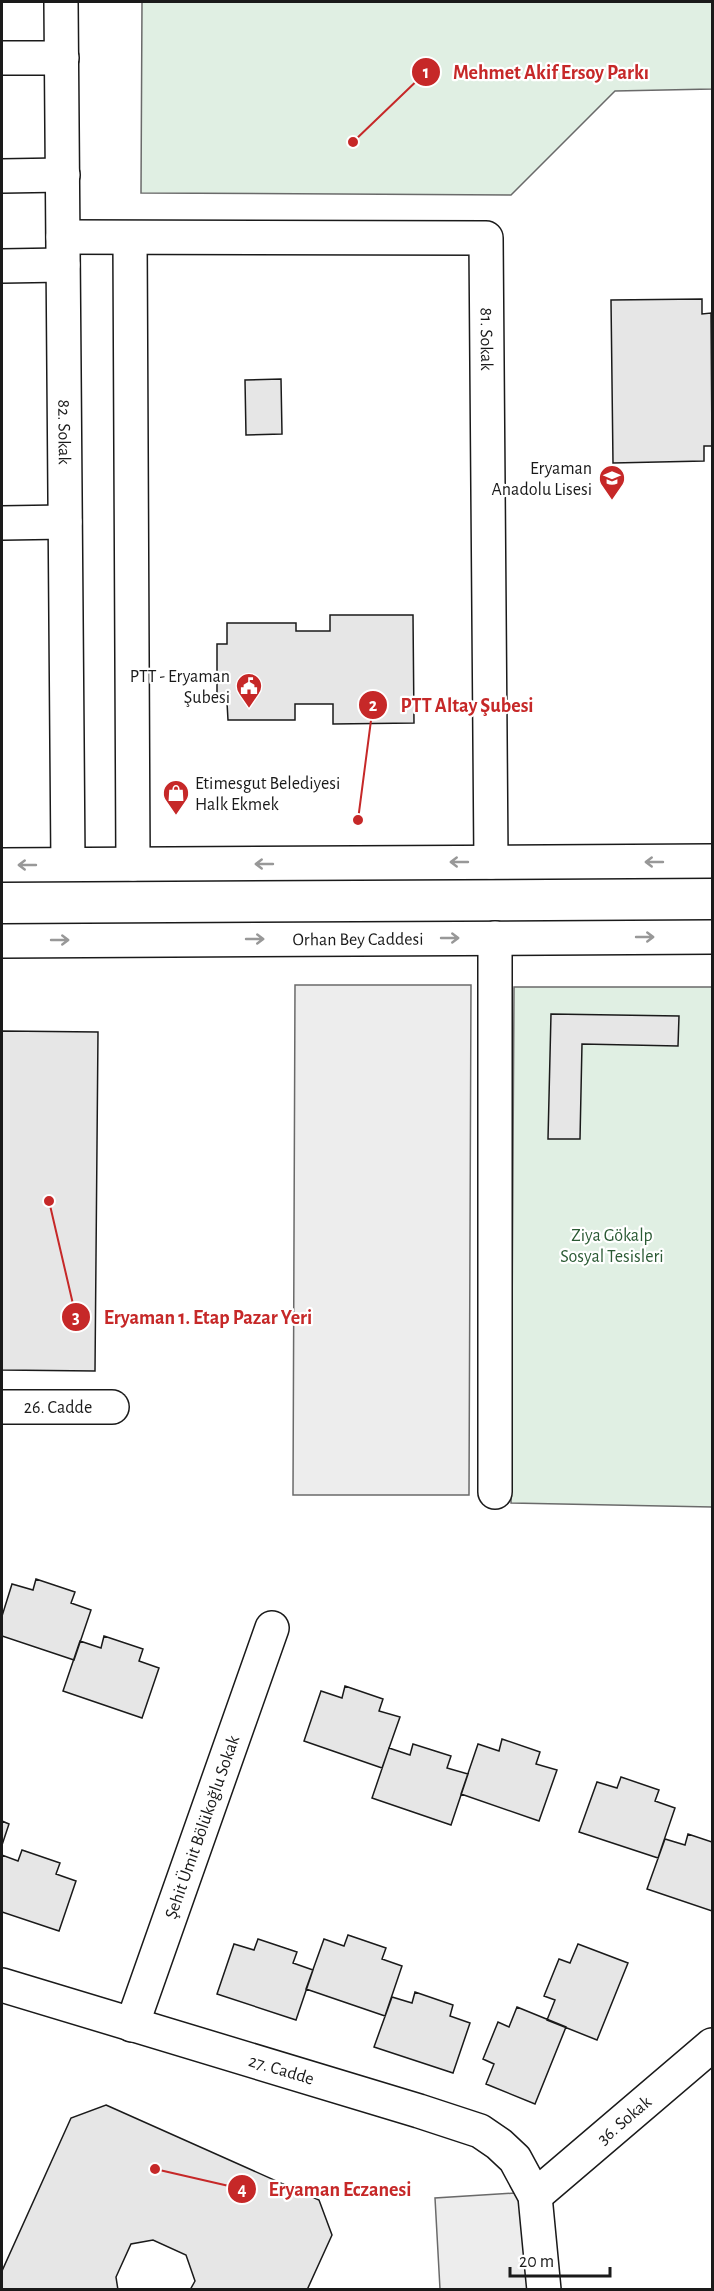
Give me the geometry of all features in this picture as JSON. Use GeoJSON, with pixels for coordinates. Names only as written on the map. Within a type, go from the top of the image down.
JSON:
{"type":"FeatureCollection","features":[{"type":"Feature","properties":{"kind":"street","name":"82. Sokak"},"geometry":{"type":"LineString","coordinates":[[61,2],[68,864]]}},
{"type":"Feature","properties":{"kind":"street"},"geometry":{"type":"LineString","coordinates":[[2,58],[62,57]]}},
{"type":"Feature","properties":{"kind":"street"},"geometry":{"type":"LineString","coordinates":[[2,176],[63,176]]}},
{"type":"Feature","properties":{"kind":"street"},"geometry":{"type":"LineString","coordinates":[[130,238],[133,864]]}},
{"type":"Feature","properties":{"kind":"street","name":"81. Sokak"},"geometry":{"type":"LineString","coordinates":[[2,266],[130,238],[486,238],[491,862]]}},
{"type":"Feature","properties":{"kind":"street"},"geometry":{"type":"LineString","coordinates":[[2,523],[65,522]]}},
{"type":"Feature","properties":{"kind":"street"},"geometry":{"type":"LineString","coordinates":[[2,865],[712,861]]}},
{"type":"Feature","properties":{"kind":"street","name":"Orhan Bey Caddesi"},"geometry":{"type":"LineString","coordinates":[[2,941],[712,937]]}},
{"type":"Feature","properties":{"kind":"street"},"geometry":{"type":"LineString","coordinates":[[495,938],[495,1492]]}},
{"type":"Feature","properties":{"kind":"street","name":"26. Cadde"},"geometry":{"type":"LineString","coordinates":[[2,1407],[112,1407]]}},
{"type":"Feature","properties":{"kind":"street","name":"Şehit Ümit Bölükoğlu Sokak"},"geometry":{"type":"LineString","coordinates":[[132,2025],[272,1628]]}},
{"type":"Feature","properties":{"kind":"street","name":"27. Cadde"},"geometry":{"type":"LineString","coordinates":[[2,1986],[480,2131],[515,2159],[535,2196]]}},
{"type":"Feature","properties":{"kind":"street","name":"36. Sokak"},"geometry":{"type":"LineString","coordinates":[[535,2196],[712,2045]]}},
{"type":"Feature","properties":{"kind":"street"},"geometry":{"type":"LineString","coordinates":[[535,2196],[544,2289]]}},
{"type":"Feature","properties":{"kind":"green space"},"geometry":{"type":"Polygon","coordinates":[[[142,2],[712,2],[712,89],[615,91],[511,195],[141,193],[142,2]]]}},
{"type":"Feature","properties":{"kind":"green space","name":"Ziya Gökalp Sosyal Tesisleri"},"geometry":{"type":"Polygon","coordinates":[[[514,987],[712,987],[712,1507],[511,1503],[514,987]]]}},
{"type":"Feature","properties":{"kind":"shaded area"},"geometry":{"type":"Polygon","coordinates":[[[295,985],[471,985],[469,1495],[293,1495],[295,985]]]}},
{"type":"Feature","properties":{"kind":"shaded area"},"geometry":{"type":"Polygon","coordinates":[[[531,2192],[537,2289],[440,2289],[435,2198],[531,2192]]]}},
{"type":"Feature","properties":{"kind":"building"},"geometry":{"type":"Polygon","coordinates":[[[702,299],[702,314],[711,313],[712,446],[704,446],[704,461],[613,463],[611,300],[702,299]]]}},
{"type":"Feature","properties":{"kind":"building"},"geometry":{"type":"Polygon","coordinates":[[[711,313],[712,313],[712,446],[711,313]]]}},
{"type":"Feature","properties":{"kind":"building"},"geometry":{"type":"Polygon","coordinates":[[[281,379],[282,434],[246,435],[245,380],[281,379]]]}},
{"type":"Feature","properties":{"kind":"building"},"geometry":{"type":"Polygon","coordinates":[[[330,615],[413,615],[414,723],[333,724],[333,704],[295,704],[295,720],[228,720],[227,702],[217,702],[217,644],[227,644],[227,623],[296,623],[296,631],[330,631],[330,615]]]}},
{"type":"Feature","properties":{"kind":"building"},"geometry":{"type":"Polygon","coordinates":[[[551,1014],[679,1016],[678,1046],[582,1044],[580,1139],[548,1139],[551,1014]]]}},
{"type":"Feature","properties":{"kind":"building"},"geometry":{"type":"Polygon","coordinates":[[[2,1031],[98,1032],[95,1371],[2,1370],[2,1031]]]}},
{"type":"Feature","properties":{"kind":"building"},"geometry":{"type":"Polygon","coordinates":[[[36,1579],[75,1592],[71,1603],[91,1610],[74,1660],[2,1636],[2,1616],[12,1584],[33,1590],[36,1579]]]}},
{"type":"Feature","properties":{"kind":"building"},"geometry":{"type":"Polygon","coordinates":[[[104,1636],[143,1649],[139,1661],[159,1668],[142,1718],[63,1691],[80,1641],[101,1648],[104,1636]]]}},
{"type":"Feature","properties":{"kind":"building"},"geometry":{"type":"Polygon","coordinates":[[[345,1686],[383,1699],[379,1711],[400,1717],[382,1768],[304,1741],[321,1691],[342,1698],[345,1686]]]}},
{"type":"Feature","properties":{"kind":"building"},"geometry":{"type":"Polygon","coordinates":[[[502,1739],[540,1752],[536,1764],[557,1770],[539,1821],[461,1794],[478,1744],[499,1751],[502,1739]]]}},
{"type":"Feature","properties":{"kind":"building"},"geometry":{"type":"Polygon","coordinates":[[[413,1744],[451,1756],[447,1768],[468,1774],[451,1825],[372,1798],[389,1748],[410,1755],[413,1744]]]}},
{"type":"Feature","properties":{"kind":"building"},"geometry":{"type":"Polygon","coordinates":[[[621,1777],[659,1790],[655,1801],[675,1808],[658,1858],[579,1832],[597,1782],[617,1788],[621,1777]]]}},
{"type":"Feature","properties":{"kind":"building"},"geometry":{"type":"Polygon","coordinates":[[[2,1821],[9,1824],[2,1845],[2,1821]]]}},
{"type":"Feature","properties":{"kind":"building"},"geometry":{"type":"Polygon","coordinates":[[[688,1834],[712,1842],[712,1911],[647,1889],[665,1839],[685,1845],[688,1834]]]}},
{"type":"Feature","properties":{"kind":"building"},"geometry":{"type":"Polygon","coordinates":[[[22,1850],[60,1863],[56,1874],[76,1881],[59,1931],[2,1912],[2,1855],[18,1861],[22,1850]]]}},
{"type":"Feature","properties":{"kind":"building"},"geometry":{"type":"Polygon","coordinates":[[[348,1935],[386,1948],[382,1959],[402,1966],[385,2016],[306,1989],[324,1939],[344,1946],[348,1935]]]}},
{"type":"Feature","properties":{"kind":"building"},"geometry":{"type":"Polygon","coordinates":[[[258,1939],[297,1952],[293,1963],[313,1970],[296,2020],[217,1994],[234,1944],[254,1950],[258,1939]]]}},
{"type":"Feature","properties":{"kind":"building"},"geometry":{"type":"Polygon","coordinates":[[[578,1944],[628,1963],[597,2040],[547,2020],[555,2000],[544,1996],[559,1959],[570,1963],[578,1944]]]}},
{"type":"Feature","properties":{"kind":"building"},"geometry":{"type":"Polygon","coordinates":[[[415,1992],[453,2005],[450,2016],[470,2023],[453,2073],[374,2047],[392,1997],[412,2003],[415,1992]]]}},
{"type":"Feature","properties":{"kind":"building"},"geometry":{"type":"Polygon","coordinates":[[[517,2007],[566,2027],[535,2104],[486,2084],[494,2064],[483,2059],[498,2022],[509,2027],[517,2007]]]}},
{"type":"Feature","properties":{"kind":"building"},"geometry":{"type":"Polygon","coordinates":[[[106,2105],[319,2200],[332,2235],[307,2290],[190,2290],[195,2281],[186,2255],[153,2240],[131,2244],[116,2277],[118,2290],[2,2290],[2,2271],[71,2118],[106,2105]]]}},
{"type":"Feature","properties":{"kind":"place","name":"Mehmet Akif Ersoy Parkı"},"geometry":{"type":"Point","coordinates":[353,142]}},
{"type":"Feature","properties":{"kind":"place","name":"Eryaman Anadolu Lisesi"},"geometry":{"type":"Point","coordinates":[612,501]}},
{"type":"Feature","properties":{"kind":"place","name":"PTT - Eryaman Şubesi"},"geometry":{"type":"Point","coordinates":[249,709]}},
{"type":"Feature","properties":{"kind":"place","name":"Etimesgut Belediyesi Halk Ekmek"},"geometry":{"type":"Point","coordinates":[176,816]}},
{"type":"Feature","properties":{"kind":"place","name":"PTT Altay Şubesi"},"geometry":{"type":"Point","coordinates":[358,820]}},
{"type":"Feature","properties":{"kind":"place","name":"Eryaman 1. Etap Pazar Yeri"},"geometry":{"type":"Point","coordinates":[49,1201]}},
{"type":"Feature","properties":{"kind":"place","name":"Eryaman Eczanesi"},"geometry":{"type":"Point","coordinates":[155,2169]}}]}
